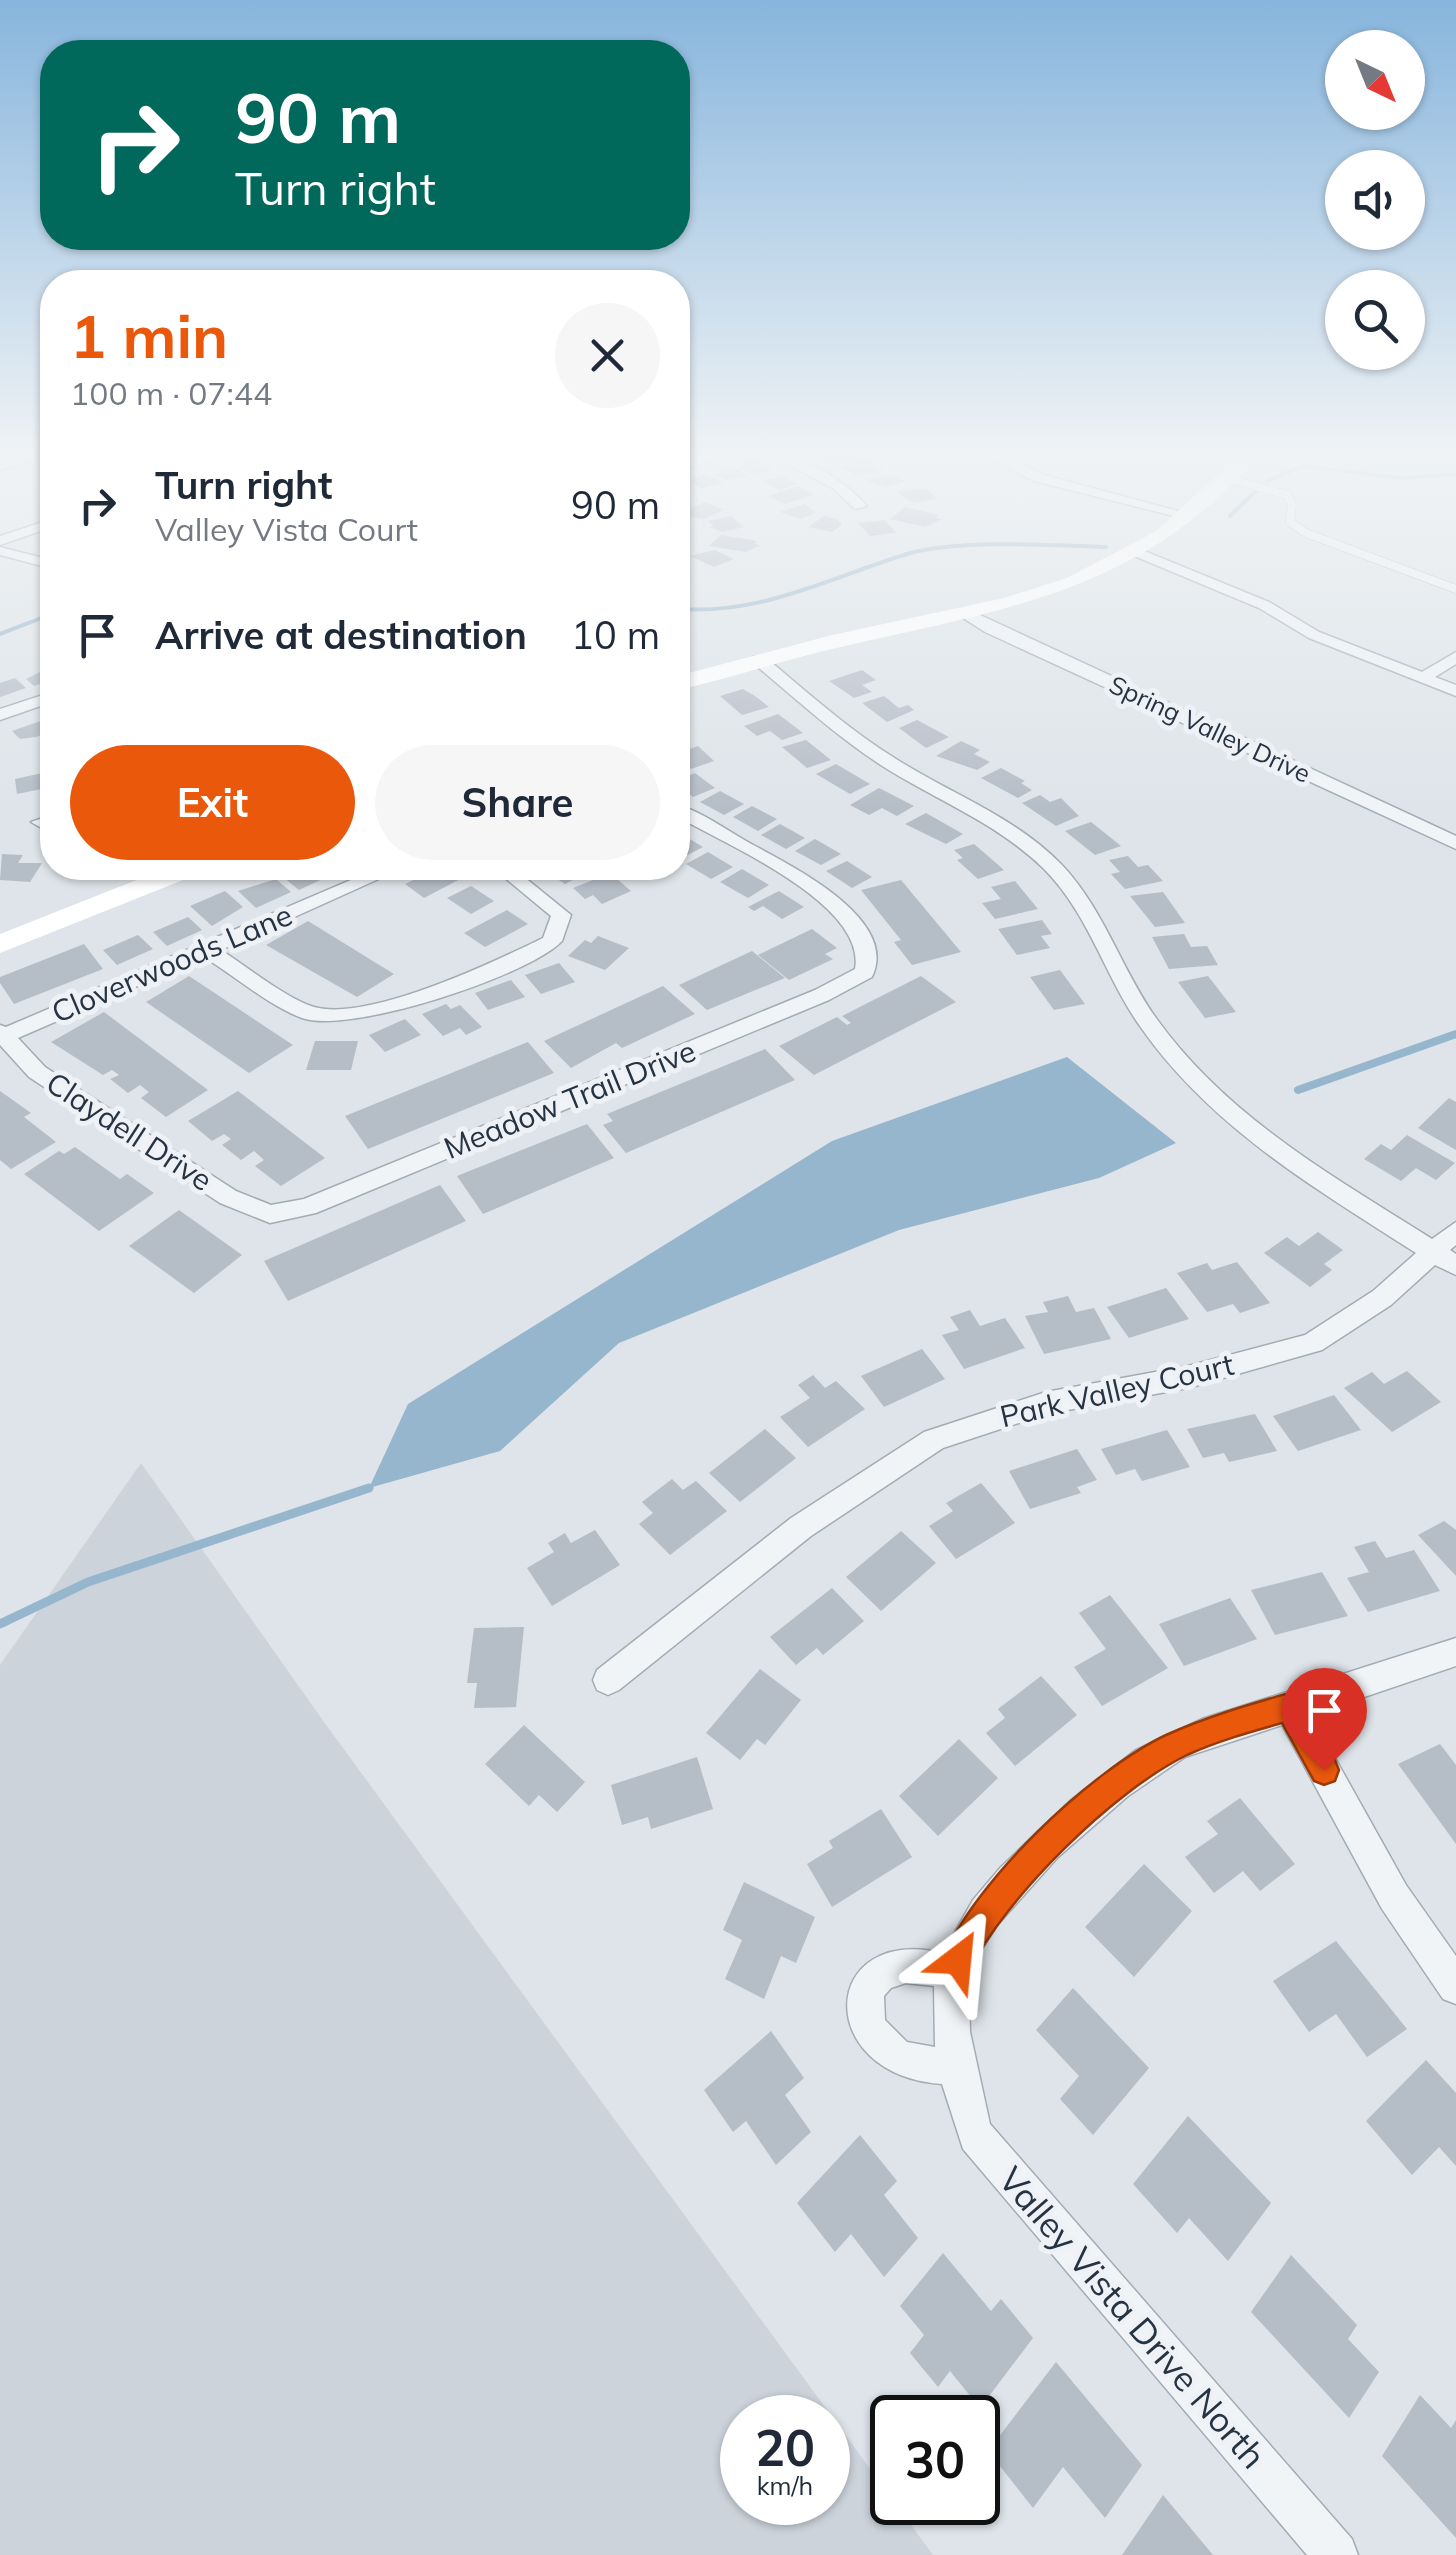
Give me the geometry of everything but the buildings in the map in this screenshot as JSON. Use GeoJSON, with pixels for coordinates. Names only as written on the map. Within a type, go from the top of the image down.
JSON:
{"type":"FeatureCollection","features":[{"type":"Feature","properties":{"kind":"main road"},"geometry":{"type":"LineString","coordinates":[[690,680],[965,613],[1074,582],[1097,571]]}},
{"type":"Feature","properties":{"kind":"main road"},"geometry":{"type":"LineString","coordinates":[[0,944],[159,880]]}},
{"type":"Feature","properties":{"kind":"street"},"geometry":{"type":"LineString","coordinates":[[1183,571],[1264,605],[1314,635],[1456,692]]}},
{"type":"Feature","properties":{"kind":"street","name":"Spring Valley Drive"},"geometry":{"type":"LineString","coordinates":[[965,613],[990,629],[1456,843]]}},
{"type":"Feature","properties":{"kind":"street"},"geometry":{"type":"LineString","coordinates":[[1423,678],[1456,658]]}},
{"type":"Feature","properties":{"kind":"street"},"geometry":{"type":"LineString","coordinates":[[760,660],[866,747],[983,812],[1054,868],[1102,934],[1148,1023],[1238,1120],[1326,1186],[1445,1258]]}},
{"type":"Feature","properties":{"kind":"street"},"geometry":{"type":"LineString","coordinates":[[0,715],[40,702]]}},
{"type":"Feature","properties":{"kind":"street","name":"Meadow Trail Drive"},"geometry":{"type":"LineString","coordinates":[[270,1214],[320,1202],[851,983],[865,972],[870,958],[867,945],[817,889],[690,817]]}},
{"type":"Feature","properties":{"kind":"street","name":"Cloverwoods Lane"},"geometry":{"type":"LineString","coordinates":[[2,1034],[205,949],[355,880]]}},
{"type":"Feature","properties":{"kind":"street"},"geometry":{"type":"LineString","coordinates":[[205,949],[308,1014],[326,1019],[367,1014],[552,941],[561,915],[517,880]]}},
{"type":"Feature","properties":{"kind":"street","name":"Claydell Drive"},"geometry":{"type":"LineString","coordinates":[[2,1034],[37,1072],[111,1123],[228,1197],[270,1214]]}},
{"type":"Feature","properties":{"kind":"street","name":"Park Valley Court"},"geometry":{"type":"LineString","coordinates":[[608,1680],[801,1527],[934,1440],[1046,1403],[1188,1377],[1313,1344],[1445,1258],[1456,1231]]}},
{"type":"Feature","properties":{"kind":"street"},"geometry":{"type":"LineString","coordinates":[[957,2066],[923,2064],[890,2053],[869,2032],[864,2006],[872,1982],[891,1968],[921,1966],[953,1973],[975,1925],[1003,1890],[1132,1772],[1202,1735],[1456,1652]]}},
{"type":"Feature","properties":{"kind":"street"},"geometry":{"type":"LineString","coordinates":[[1289,1707],[1394,1897],[1456,1986]]}},
{"type":"Feature","properties":{"kind":"street","name":"Valley Vista Drive North"},"geometry":{"type":"LineString","coordinates":[[953,1973],[957,2066],[976,2136],[1336,2555]]}},
{"type":"Feature","properties":{"kind":"lane"},"geometry":{"type":"LineString","coordinates":[[1408,571],[1456,589]]}},
{"type":"Feature","properties":{"kind":"shaded area"},"geometry":{"type":"Polygon","coordinates":[[[141,1463],[324,1722],[816,2395],[720,2395],[720,2525],[850,2525],[850,2441],[870,2469],[870,2525],[911,2525],[933,2555],[0,2555],[0,1665],[141,1463]]]}},
{"type":"Feature","properties":{"kind":"water"},"geometry":{"type":"Polygon","coordinates":[[[1067,1057],[1176,1143],[1099,1178],[899,1230],[619,1343],[500,1451],[369,1488],[408,1404],[832,1141],[1067,1057]]]}},
{"type":"Feature","properties":{"kind":"waterway"},"geometry":{"type":"LineString","coordinates":[[690,609],[767,601],[858,571]]}},
{"type":"Feature","properties":{"kind":"waterway"},"geometry":{"type":"LineString","coordinates":[[0,634],[40,619]]}},
{"type":"Feature","properties":{"kind":"waterway"},"geometry":{"type":"LineString","coordinates":[[1298,1090],[1456,1034]]}},
{"type":"Feature","properties":{"kind":"waterway"},"geometry":{"type":"LineString","coordinates":[[0,1624],[88,1582],[369,1488]]}},
{"type":"Feature","properties":{"kind":"route"},"geometry":{"type":"LineString","coordinates":[[958,1960],[975,1925],[1003,1890],[1093,1804],[1132,1772],[1173,1747],[1232,1723],[1289,1707],[1324,1770]]}}]}
